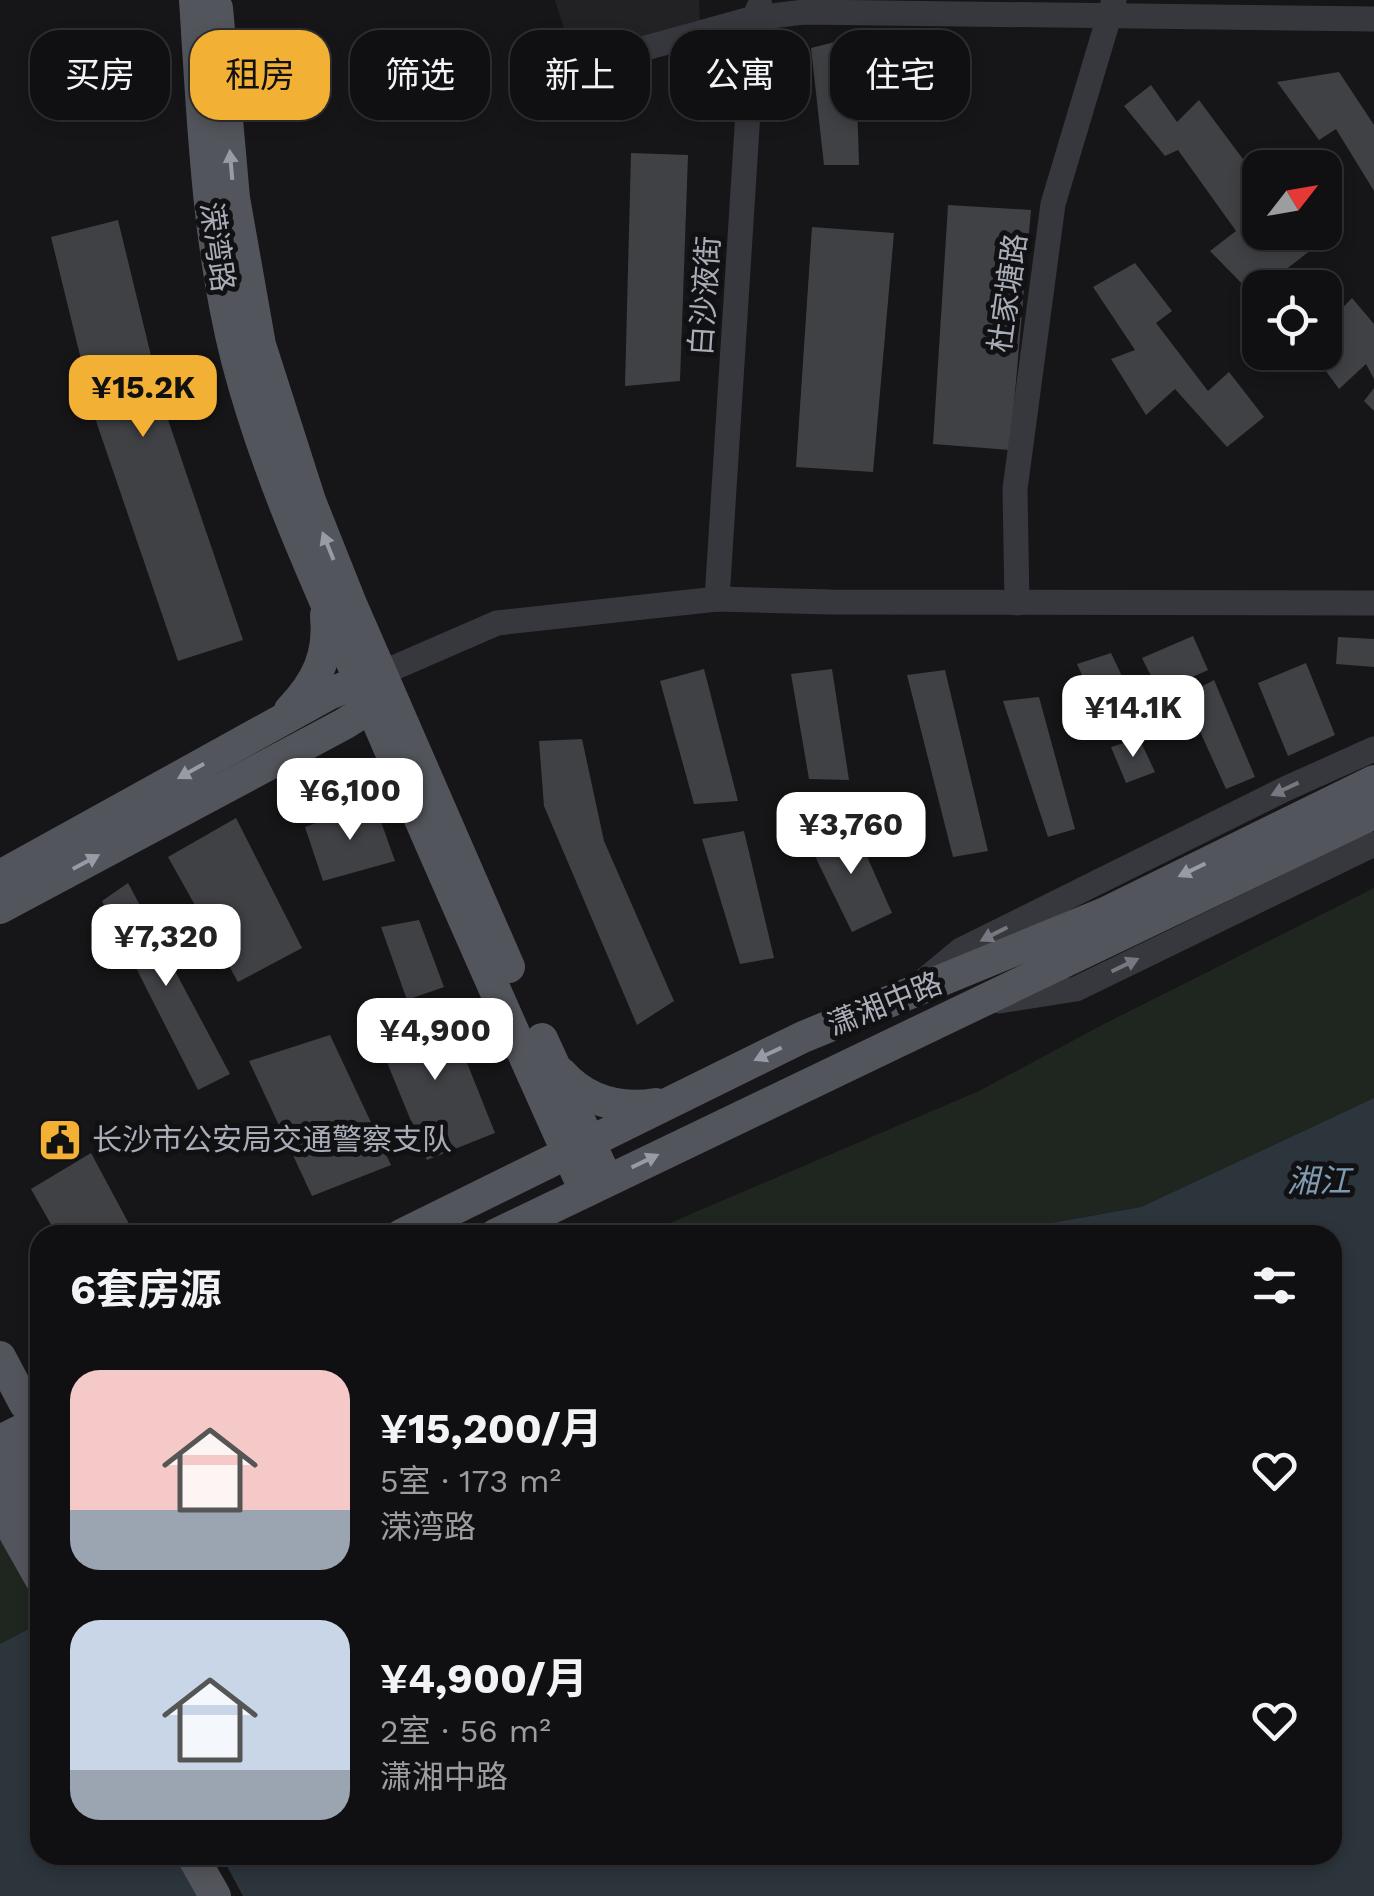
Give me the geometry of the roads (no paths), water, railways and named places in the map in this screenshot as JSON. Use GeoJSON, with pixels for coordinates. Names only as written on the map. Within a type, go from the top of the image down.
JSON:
{"type":"FeatureCollection","features":[{"type":"Feature","properties":{"kind":"main road","name":"溁湾路"},"geometry":{"type":"LineString","coordinates":[[195,0],[204,154],[217,266],[238,361],[265,449],[318,586],[376,689]]}},
{"type":"Feature","properties":{"kind":"main road"},"geometry":{"type":"LineString","coordinates":[[216,0],[234,198],[260,346],[376,689],[398,768],[541,1063],[537,1128],[516,1167],[488,1190]]}},
{"type":"Feature","properties":{"kind":"main road"},"geometry":{"type":"LineString","coordinates":[[276,724],[322,666],[327,624],[318,586]]}},
{"type":"Feature","properties":{"kind":"main road"},"geometry":{"type":"LineString","coordinates":[[0,876],[276,724],[376,689]]}},
{"type":"Feature","properties":{"kind":"main road"},"geometry":{"type":"LineString","coordinates":[[0,908],[314,740],[376,689]]}},
{"type":"Feature","properties":{"kind":"main road"},"geometry":{"type":"LineString","coordinates":[[376,689],[596,1185]]}},
{"type":"Feature","properties":{"kind":"main road"},"geometry":{"type":"LineString","coordinates":[[314,740],[349,730],[362,732],[378,743],[398,768]]}},
{"type":"Feature","properties":{"kind":"main road","name":"潇湘中路"},"geometry":{"type":"LineString","coordinates":[[515,1225],[965,1007],[1105,913],[1374,782]]}},
{"type":"Feature","properties":{"kind":"main road","name":"潇湘中路"},"geometry":{"type":"LineString","coordinates":[[420,1225],[803,1037],[906,994],[1025,964],[1374,814]]}},
{"type":"Feature","properties":{"kind":"main road"},"geometry":{"type":"LineString","coordinates":[[541,1063],[610,1104],[633,1107],[675,1098]]}},
{"type":"Feature","properties":{"kind":"main road"},"geometry":{"type":"LineString","coordinates":[[0,1357],[26,1409],[0,1442]]}},
{"type":"Feature","properties":{"kind":"main road"},"geometry":{"type":"LineString","coordinates":[[0,1475],[30,1461]]}},
{"type":"Feature","properties":{"kind":"main road"},"geometry":{"type":"LineString","coordinates":[[0,1466],[30,1522]]}},
{"type":"Feature","properties":{"kind":"main road"},"geometry":{"type":"LineString","coordinates":[[30,1494],[0,1508],[30,1560]]}},
{"type":"Feature","properties":{"kind":"main road"},"geometry":{"type":"LineString","coordinates":[[198,1865],[215,1896]]}},
{"type":"Feature","properties":{"kind":"main road"},"geometry":{"type":"LineString","coordinates":[[218,1865],[235,1896]]}},
{"type":"Feature","properties":{"kind":"street"},"geometry":{"type":"LineString","coordinates":[[650,44],[758,9],[804,12],[1112,8],[1374,19]]}},
{"type":"Feature","properties":{"kind":"street","name":"杜家塘路"},"geometry":{"type":"LineString","coordinates":[[1017,602],[1015,489],[1053,204],[1112,8]]}},
{"type":"Feature","properties":{"kind":"street","name":"白沙液街"},"geometry":{"type":"LineString","coordinates":[[717,598],[758,9]]}},
{"type":"Feature","properties":{"kind":"street"},"geometry":{"type":"LineString","coordinates":[[376,689],[496,623],[717,598],[1374,603]]}},
{"type":"Feature","properties":{"kind":"street"},"geometry":{"type":"LineString","coordinates":[[906,994],[961,950],[1285,788],[1374,748]]}},
{"type":"Feature","properties":{"kind":"street"},"geometry":{"type":"LineString","coordinates":[[965,1007],[1076,988],[1374,844]]}},
{"type":"Feature","properties":{"kind":"water","name":"湘江"},"geometry":{"type":"Polygon","coordinates":[[[1374,1098],[1374,1896],[0,1896],[0,1644],[30,1628],[30,1865],[1342,1865],[1342,1225],[1040,1225],[1141,1207],[1374,1098]]]}},
{"type":"Feature","properties":{"kind":"place","name":"长沙市公安局交通警察支队"},"geometry":{"type":"Point","coordinates":[60,1140]}}]}
